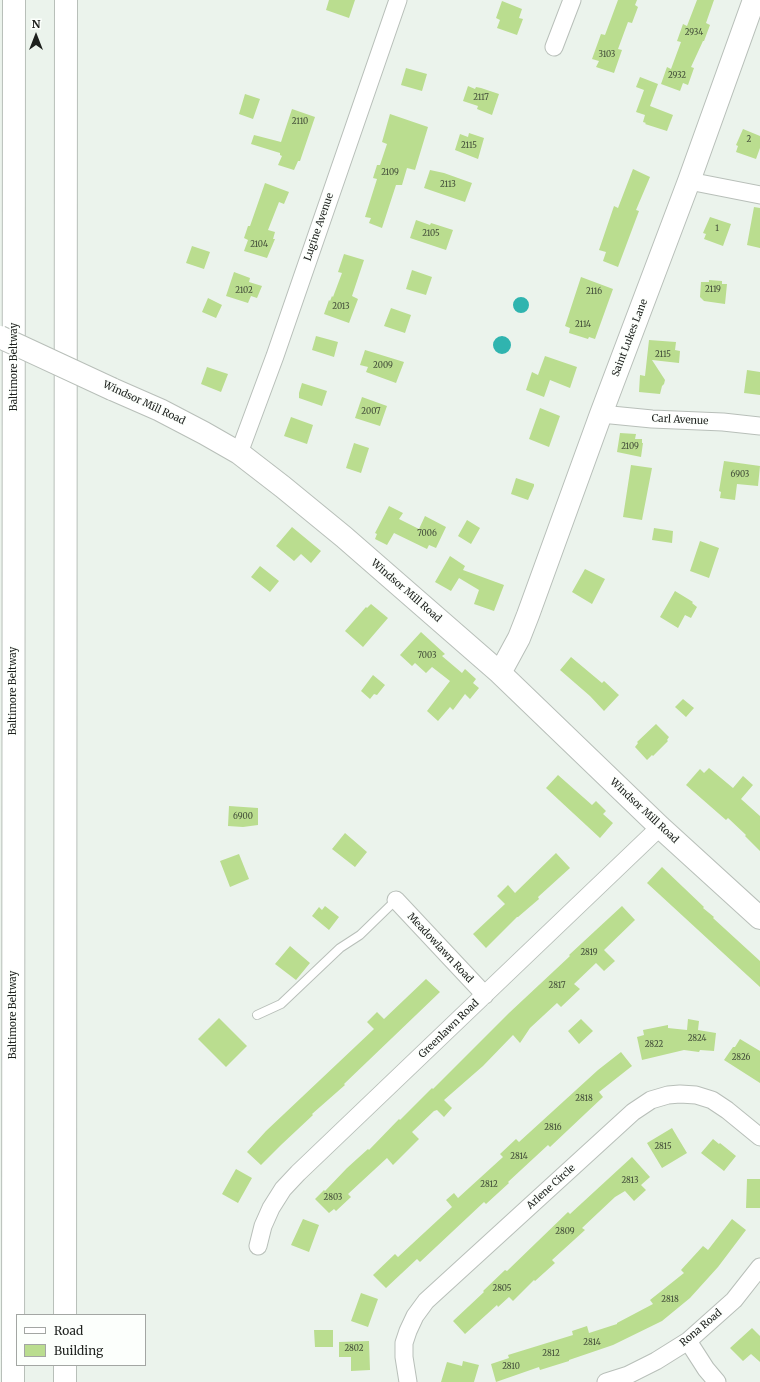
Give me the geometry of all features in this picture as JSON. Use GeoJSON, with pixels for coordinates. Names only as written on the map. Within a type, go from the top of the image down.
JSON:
{"type":"FeatureCollection","features":[{"type":"Feature","properties":{"kind":"main road","name":"Baltimore Beltway"},"geometry":{"type":"LineString","coordinates":[[13,1382],[14,0]]}},
{"type":"Feature","properties":{"kind":"main road"},"geometry":{"type":"LineString","coordinates":[[65,1314],[66,0]]}},
{"type":"Feature","properties":{"kind":"main road","name":"Saint Lukes Lane"},"geometry":{"type":"LineString","coordinates":[[500,673],[519,638],[601,414],[754,8]]}},
{"type":"Feature","properties":{"kind":"main road","name":"Windsor Mill Road"},"geometry":{"type":"LineString","coordinates":[[0,337],[172,416],[204,432],[239,453],[344,537],[500,673],[660,827],[760,918]]}},
{"type":"Feature","properties":{"kind":"main road"},"geometry":{"type":"LineString","coordinates":[[65,1366],[65,1382]]}},
{"type":"Feature","properties":{"kind":"street","name":"Lugine Avenue"},"geometry":{"type":"LineString","coordinates":[[239,453],[398,0]]}},
{"type":"Feature","properties":{"kind":"street"},"geometry":{"type":"LineString","coordinates":[[554,47],[572,0]]}},
{"type":"Feature","properties":{"kind":"street"},"geometry":{"type":"LineString","coordinates":[[689,181],[760,195]]}},
{"type":"Feature","properties":{"kind":"street","name":"Carl Avenue"},"geometry":{"type":"LineString","coordinates":[[601,414],[652,419],[723,422],[760,426]]}},
{"type":"Feature","properties":{"kind":"street","name":"Greenlawn Road"},"geometry":{"type":"LineString","coordinates":[[258,1246],[263,1226],[271,1208],[283,1190],[298,1173],[660,827]]}},
{"type":"Feature","properties":{"kind":"street","name":"Meadowlawn Road"},"geometry":{"type":"LineString","coordinates":[[396,900],[485,995]]}},
{"type":"Feature","properties":{"kind":"street","name":"Arlene Circle"},"geometry":{"type":"LineString","coordinates":[[408,1382],[404,1357],[404,1343],[415,1316],[426,1301],[634,1112],[652,1100],[668,1095],[696,1095],[712,1100],[727,1110],[760,1137]]}},
{"type":"Feature","properties":{"kind":"street","name":"Rona Road"},"geometry":{"type":"LineString","coordinates":[[606,1382],[628,1375],[656,1361],[688,1341],[734,1300],[760,1267]]}},
{"type":"Feature","properties":{"kind":"street"},"geometry":{"type":"LineString","coordinates":[[688,1341],[716,1382]]}},
{"type":"Feature","properties":{"kind":"lane"},"geometry":{"type":"LineString","coordinates":[[257,1015],[281,1004],[340,948],[360,935],[396,900]]}},
{"type":"Feature","properties":{"kind":"water"},"geometry":{"type":"Polygon","coordinates":[[[521,297],[527,299],[529,305],[527,311],[521,313],[515,311],[513,305],[515,299],[521,297]]]}},
{"type":"Feature","properties":{"kind":"water"},"geometry":{"type":"Polygon","coordinates":[[[502,336],[508,339],[511,345],[508,351],[502,354],[496,351],[493,345],[496,339],[502,336]]]}},
{"type":"Feature","properties":{"kind":"building"},"geometry":{"type":"Polygon","coordinates":[[[329,0],[355,0],[349,18],[326,10],[329,0]]]}},
{"type":"Feature","properties":{"kind":"building"},"geometry":{"type":"Polygon","coordinates":[[[618,0],[637,0],[635,5],[638,7],[632,23],[628,22],[618,49],[622,50],[614,73],[596,67],[599,61],[592,59],[601,34],[605,35],[618,0]]]}},
{"type":"Feature","properties":{"kind":"building"},"geometry":{"type":"Polygon","coordinates":[[[697,0],[714,0],[706,23],[710,25],[691,67],[694,68],[688,85],[683,83],[680,91],[661,84],[667,67],[671,69],[681,42],[677,41],[683,24],[687,26],[697,0]]]}},
{"type":"Feature","properties":{"kind":"building"},"geometry":{"type":"Polygon","coordinates":[[[502,1],[522,9],[519,18],[523,19],[517,35],[497,28],[500,20],[496,18],[502,1]]]}},
{"type":"Feature","properties":{"kind":"building"},"geometry":{"type":"Polygon","coordinates":[[[406,68],[427,74],[422,91],[401,85],[406,68]]]}},
{"type":"Feature","properties":{"kind":"building"},"geometry":{"type":"Polygon","coordinates":[[[640,77],[658,84],[650,106],[673,115],[667,131],[645,124],[646,123],[643,122],[645,115],[636,112],[644,90],[636,87],[640,77]]]}},
{"type":"Feature","properties":{"kind":"building"},"geometry":{"type":"Polygon","coordinates":[[[468,86],[475,89],[476,87],[481,88],[499,94],[492,115],[477,109],[478,106],[463,101],[468,86]]]}},
{"type":"Feature","properties":{"kind":"building"},"geometry":{"type":"Polygon","coordinates":[[[245,94],[260,99],[253,119],[239,114],[245,94]]]}},
{"type":"Feature","properties":{"kind":"building"},"geometry":{"type":"Polygon","coordinates":[[[292,109],[315,117],[300,161],[298,161],[294,170],[278,165],[282,156],[280,153],[251,144],[254,135],[281,142],[292,109]]]}},
{"type":"Feature","properties":{"kind":"building"},"geometry":{"type":"Polygon","coordinates":[[[390,114],[428,127],[415,170],[407,168],[402,185],[396,185],[382,228],[369,223],[371,218],[365,217],[377,179],[373,178],[377,165],[380,165],[387,144],[382,142],[390,114]]]}},
{"type":"Feature","properties":{"kind":"building"},"geometry":{"type":"Polygon","coordinates":[[[743,129],[760,136],[760,148],[756,159],[736,152],[738,146],[736,145],[743,129]]]}},
{"type":"Feature","properties":{"kind":"building"},"geometry":{"type":"Polygon","coordinates":[[[469,133],[484,138],[478,159],[455,150],[460,134],[468,137],[469,133]]]}},
{"type":"Feature","properties":{"kind":"building"},"geometry":{"type":"Polygon","coordinates":[[[633,169],[650,177],[636,210],[639,211],[618,267],[603,261],[606,252],[599,250],[614,206],[618,208],[633,169]]]}},
{"type":"Feature","properties":{"kind":"building"},"geometry":{"type":"Polygon","coordinates":[[[430,170],[444,173],[472,183],[465,202],[424,188],[430,170]]]}},
{"type":"Feature","properties":{"kind":"building"},"geometry":{"type":"Polygon","coordinates":[[[265,183],[289,192],[284,204],[279,202],[268,230],[275,232],[273,239],[275,239],[267,258],[244,251],[248,240],[244,238],[248,226],[250,226],[265,183]]]}},
{"type":"Feature","properties":{"kind":"building"},"geometry":{"type":"Polygon","coordinates":[[[754,207],[760,208],[760,248],[747,245],[754,207]]]}},
{"type":"Feature","properties":{"kind":"building"},"geometry":{"type":"Polygon","coordinates":[[[710,217],[731,224],[723,246],[704,239],[706,234],[703,233],[710,217]]]}},
{"type":"Feature","properties":{"kind":"building"},"geometry":{"type":"Polygon","coordinates":[[[416,220],[453,230],[446,250],[410,238],[416,220]]]}},
{"type":"Feature","properties":{"kind":"building"},"geometry":{"type":"Polygon","coordinates":[[[192,246],[210,252],[204,269],[186,263],[192,246]]]}},
{"type":"Feature","properties":{"kind":"building"},"geometry":{"type":"Polygon","coordinates":[[[344,254],[364,260],[352,296],[358,299],[349,323],[324,314],[329,300],[330,301],[332,296],[333,297],[342,273],[338,272],[344,254]]]}},
{"type":"Feature","properties":{"kind":"building"},"geometry":{"type":"Polygon","coordinates":[[[412,270],[432,277],[426,295],[406,289],[412,270]]]}},
{"type":"Feature","properties":{"kind":"building"},"geometry":{"type":"Polygon","coordinates":[[[234,272],[250,278],[249,282],[262,286],[257,298],[251,296],[248,303],[226,296],[234,272]]]}},
{"type":"Feature","properties":{"kind":"building"},"geometry":{"type":"Polygon","coordinates":[[[581,277],[613,289],[595,339],[589,337],[588,339],[569,333],[570,328],[565,326],[581,277]]]}},
{"type":"Feature","properties":{"kind":"building"},"geometry":{"type":"Polygon","coordinates":[[[709,280],[722,281],[722,284],[727,284],[725,304],[704,301],[700,297],[701,282],[709,282],[709,280]]]}},
{"type":"Feature","properties":{"kind":"building"},"geometry":{"type":"Polygon","coordinates":[[[208,298],[222,305],[216,318],[202,312],[208,298]]]}},
{"type":"Feature","properties":{"kind":"building"},"geometry":{"type":"Polygon","coordinates":[[[391,308],[411,315],[405,333],[384,326],[391,308]]]}},
{"type":"Feature","properties":{"kind":"building"},"geometry":{"type":"Polygon","coordinates":[[[316,336],[338,342],[334,357],[312,350],[316,336]]]}},
{"type":"Feature","properties":{"kind":"building"},"geometry":{"type":"Polygon","coordinates":[[[649,340],[676,342],[675,350],[680,351],[679,363],[652,360],[665,380],[660,394],[639,392],[640,375],[645,376],[649,340]]]}},
{"type":"Feature","properties":{"kind":"building"},"geometry":{"type":"Polygon","coordinates":[[[365,350],[404,362],[396,383],[366,372],[368,367],[360,365],[365,350]]]}},
{"type":"Feature","properties":{"kind":"building"},"geometry":{"type":"Polygon","coordinates":[[[545,356],[577,367],[570,388],[550,380],[544,397],[526,390],[532,372],[538,375],[545,356]]]}},
{"type":"Feature","properties":{"kind":"building"},"geometry":{"type":"Polygon","coordinates":[[[207,367],[228,374],[221,392],[201,384],[207,367]]]}},
{"type":"Feature","properties":{"kind":"building"},"geometry":{"type":"Polygon","coordinates":[[[747,370],[760,372],[760,395],[744,393],[747,370]]]}},
{"type":"Feature","properties":{"kind":"building"},"geometry":{"type":"Polygon","coordinates":[[[302,383],[327,391],[322,406],[299,398],[302,383]]]}},
{"type":"Feature","properties":{"kind":"building"},"geometry":{"type":"Polygon","coordinates":[[[362,397],[387,406],[380,426],[355,418],[362,397]]]}},
{"type":"Feature","properties":{"kind":"building"},"geometry":{"type":"Polygon","coordinates":[[[540,408],[560,416],[549,447],[529,439],[540,408]]]}},
{"type":"Feature","properties":{"kind":"building"},"geometry":{"type":"Polygon","coordinates":[[[291,417],[313,425],[307,444],[284,436],[291,417]]]}},
{"type":"Feature","properties":{"kind":"building"},"geometry":{"type":"Polygon","coordinates":[[[620,433],[636,434],[635,439],[642,439],[643,443],[641,457],[617,452],[620,433]]]}},
{"type":"Feature","properties":{"kind":"building"},"geometry":{"type":"Polygon","coordinates":[[[354,443],[369,448],[361,473],[346,468],[354,443]]]}},
{"type":"Feature","properties":{"kind":"building"},"geometry":{"type":"Polygon","coordinates":[[[724,461],[760,466],[758,486],[737,484],[735,500],[720,498],[721,492],[719,491],[724,461]]]}},
{"type":"Feature","properties":{"kind":"building"},"geometry":{"type":"Polygon","coordinates":[[[631,465],[652,468],[642,520],[623,517],[631,465]]]}},
{"type":"Feature","properties":{"kind":"building"},"geometry":{"type":"Polygon","coordinates":[[[516,478],[534,484],[528,500],[511,494],[516,478]]]}},
{"type":"Feature","properties":{"kind":"building"},"geometry":{"type":"Polygon","coordinates":[[[389,506],[403,513],[399,519],[419,529],[425,516],[446,527],[436,548],[429,545],[427,549],[394,533],[387,545],[375,539],[377,534],[375,533],[389,506]]]}},
{"type":"Feature","properties":{"kind":"building"},"geometry":{"type":"Polygon","coordinates":[[[467,520],[480,528],[471,544],[458,536],[467,520]]]}},
{"type":"Feature","properties":{"kind":"building"},"geometry":{"type":"Polygon","coordinates":[[[292,527],[321,551],[311,563],[301,554],[294,561],[276,546],[292,527]]]}},
{"type":"Feature","properties":{"kind":"building"},"geometry":{"type":"Polygon","coordinates":[[[654,528],[673,531],[672,543],[652,540],[654,528]]]}},
{"type":"Feature","properties":{"kind":"building"},"geometry":{"type":"Polygon","coordinates":[[[700,541],[719,548],[709,578],[690,571],[700,541]]]}},
{"type":"Feature","properties":{"kind":"building"},"geometry":{"type":"Polygon","coordinates":[[[450,556],[465,566],[463,570],[504,585],[494,611],[474,604],[479,590],[459,578],[451,591],[435,582],[450,556]]]}},
{"type":"Feature","properties":{"kind":"building"},"geometry":{"type":"Polygon","coordinates":[[[260,566],[279,581],[270,592],[251,577],[260,566]]]}},
{"type":"Feature","properties":{"kind":"building"},"geometry":{"type":"Polygon","coordinates":[[[585,569],[605,579],[592,604],[572,592],[585,569]]]}},
{"type":"Feature","properties":{"kind":"building"},"geometry":{"type":"Polygon","coordinates":[[[675,591],[693,602],[692,603],[697,607],[691,618],[685,615],[678,628],[660,617],[675,591]]]}},
{"type":"Feature","properties":{"kind":"building"},"geometry":{"type":"Polygon","coordinates":[[[371,604],[388,618],[363,647],[345,631],[366,607],[367,608],[371,604]]]}},
{"type":"Feature","properties":{"kind":"building"},"geometry":{"type":"Polygon","coordinates":[[[421,632],[445,654],[442,656],[462,673],[465,669],[476,679],[473,683],[479,688],[470,699],[465,694],[453,710],[450,707],[438,721],[427,711],[450,681],[432,667],[426,673],[415,663],[412,666],[400,655],[421,632]]]}},
{"type":"Feature","properties":{"kind":"building"},"geometry":{"type":"Polygon","coordinates":[[[571,657],[602,683],[604,681],[619,695],[604,711],[590,696],[560,670],[571,657]]]}},
{"type":"Feature","properties":{"kind":"building"},"geometry":{"type":"Polygon","coordinates":[[[373,675],[385,685],[377,695],[374,694],[370,699],[361,691],[373,675]]]}},
{"type":"Feature","properties":{"kind":"building"},"geometry":{"type":"Polygon","coordinates":[[[683,699],[694,708],[686,717],[675,707],[683,699]]]}},
{"type":"Feature","properties":{"kind":"building"},"geometry":{"type":"Polygon","coordinates":[[[656,724],[669,737],[667,740],[668,741],[647,760],[635,747],[638,743],[637,742],[656,724]]]}},
{"type":"Feature","properties":{"kind":"building"},"geometry":{"type":"Polygon","coordinates":[[[709,768],[733,788],[743,776],[753,785],[741,799],[760,816],[760,851],[728,818],[726,820],[686,785],[700,769],[704,773],[709,768]]]}},
{"type":"Feature","properties":{"kind":"building"},"geometry":{"type":"Polygon","coordinates":[[[558,775],[592,805],[596,801],[606,811],[603,814],[613,823],[600,838],[546,788],[558,775]]]}},
{"type":"Feature","properties":{"kind":"building"},"geometry":{"type":"Polygon","coordinates":[[[229,806],[258,808],[258,825],[243,827],[228,826],[229,806]]]}},
{"type":"Feature","properties":{"kind":"building"},"geometry":{"type":"Polygon","coordinates":[[[345,833],[367,852],[355,867],[332,849],[345,833]]]}},
{"type":"Feature","properties":{"kind":"building"},"geometry":{"type":"Polygon","coordinates":[[[556,853],[570,868],[486,948],[473,934],[505,904],[497,896],[508,885],[515,893],[556,853]]]}},
{"type":"Feature","properties":{"kind":"building"},"geometry":{"type":"Polygon","coordinates":[[[239,854],[249,879],[230,887],[220,861],[239,854]]]}},
{"type":"Feature","properties":{"kind":"building"},"geometry":{"type":"Polygon","coordinates":[[[662,867],[714,917],[713,918],[760,961],[760,987],[647,883],[662,867]]]}},
{"type":"Feature","properties":{"kind":"building"},"geometry":{"type":"Polygon","coordinates":[[[325,906],[339,917],[329,930],[312,916],[319,907],[322,910],[325,906]]]}},
{"type":"Feature","properties":{"kind":"building"},"geometry":{"type":"Polygon","coordinates":[[[622,906],[635,920],[604,950],[615,961],[604,971],[596,963],[574,984],[580,989],[561,1007],[557,1003],[530,1028],[520,1043],[513,1035],[483,1066],[444,1100],[452,1108],[444,1117],[437,1110],[434,1111],[412,1132],[419,1139],[393,1165],[387,1158],[348,1194],[351,1197],[336,1211],[334,1209],[329,1213],[315,1199],[324,1190],[325,1191],[347,1168],[368,1149],[369,1150],[432,1088],[433,1089],[509,1013],[622,906]]]}},
{"type":"Feature","properties":{"kind":"building"},"geometry":{"type":"Polygon","coordinates":[[[290,946],[310,963],[296,980],[275,964],[290,946]]]}},
{"type":"Feature","properties":{"kind":"building"},"geometry":{"type":"Polygon","coordinates":[[[426,979],[440,992],[344,1084],[345,1085],[312,1114],[313,1115],[261,1165],[247,1152],[266,1131],[374,1029],[367,1022],[377,1012],[384,1019],[426,979]]]}},
{"type":"Feature","properties":{"kind":"building"},"geometry":{"type":"Polygon","coordinates":[[[219,1018],[247,1046],[226,1067],[198,1039],[219,1018]]]}},
{"type":"Feature","properties":{"kind":"building"},"geometry":{"type":"Polygon","coordinates":[[[581,1019],[593,1031],[579,1044],[568,1031],[581,1019]]]}},
{"type":"Feature","properties":{"kind":"building"},"geometry":{"type":"Polygon","coordinates":[[[688,1019],[699,1021],[698,1030],[716,1033],[714,1051],[700,1050],[699,1052],[684,1050],[642,1060],[637,1037],[644,1035],[643,1030],[668,1025],[668,1028],[687,1030],[688,1019]]]}},
{"type":"Feature","properties":{"kind":"building"},"geometry":{"type":"Polygon","coordinates":[[[740,1039],[760,1051],[760,1083],[724,1060],[740,1039]]]}},
{"type":"Feature","properties":{"kind":"building"},"geometry":{"type":"Polygon","coordinates":[[[621,1052],[632,1066],[599,1092],[603,1097],[550,1147],[548,1145],[486,1204],[484,1202],[420,1262],[417,1259],[386,1288],[373,1275],[395,1254],[398,1257],[452,1207],[446,1200],[454,1193],[458,1198],[503,1157],[500,1154],[516,1139],[519,1142],[598,1070],[621,1052]]]}},
{"type":"Feature","properties":{"kind":"building"},"geometry":{"type":"Polygon","coordinates":[[[672,1128],[687,1153],[662,1168],[647,1143],[672,1128]]]}},
{"type":"Feature","properties":{"kind":"building"},"geometry":{"type":"Polygon","coordinates":[[[713,1139],[736,1156],[724,1171],[701,1153],[713,1139]]]}},
{"type":"Feature","properties":{"kind":"building"},"geometry":{"type":"Polygon","coordinates":[[[632,1157],[650,1177],[641,1185],[646,1190],[634,1201],[625,1191],[615,1197],[582,1228],[585,1230],[552,1260],[555,1263],[535,1281],[534,1280],[513,1301],[509,1297],[498,1307],[497,1305],[465,1334],[453,1321],[505,1270],[507,1271],[568,1212],[570,1214],[632,1157]]]}},
{"type":"Feature","properties":{"kind":"building"},"geometry":{"type":"Polygon","coordinates":[[[236,1169],[252,1178],[238,1203],[222,1194],[236,1169]]]}},
{"type":"Feature","properties":{"kind":"building"},"geometry":{"type":"Polygon","coordinates":[[[747,1179],[760,1179],[760,1208],[746,1208],[747,1179]]]}},
{"type":"Feature","properties":{"kind":"building"},"geometry":{"type":"Polygon","coordinates":[[[303,1219],[319,1225],[309,1252],[291,1245],[303,1219]]]}},
{"type":"Feature","properties":{"kind":"building"},"geometry":{"type":"Polygon","coordinates":[[[732,1219],[746,1230],[718,1267],[690,1298],[662,1321],[613,1345],[569,1361],[540,1370],[539,1367],[496,1382],[491,1364],[509,1358],[508,1355],[573,1335],[572,1331],[587,1326],[589,1333],[617,1324],[653,1304],[650,1300],[684,1273],[681,1270],[703,1246],[708,1250],[732,1219]]]}},
{"type":"Feature","properties":{"kind":"building"},"geometry":{"type":"Polygon","coordinates":[[[361,1293],[378,1299],[368,1327],[351,1321],[361,1293]]]}},
{"type":"Feature","properties":{"kind":"building"},"geometry":{"type":"Polygon","coordinates":[[[752,1328],[760,1336],[760,1362],[751,1354],[743,1361],[730,1348],[752,1328]]]}},
{"type":"Feature","properties":{"kind":"building"},"geometry":{"type":"Polygon","coordinates":[[[314,1330],[333,1330],[333,1347],[315,1347],[314,1330]]]}},
{"type":"Feature","properties":{"kind":"building"},"geometry":{"type":"Polygon","coordinates":[[[369,1341],[370,1370],[351,1371],[351,1357],[339,1357],[339,1342],[369,1341]]]}},
{"type":"Feature","properties":{"kind":"building"},"geometry":{"type":"Polygon","coordinates":[[[463,1361],[479,1365],[474,1382],[441,1382],[447,1362],[462,1366],[463,1361]]]}}]}
